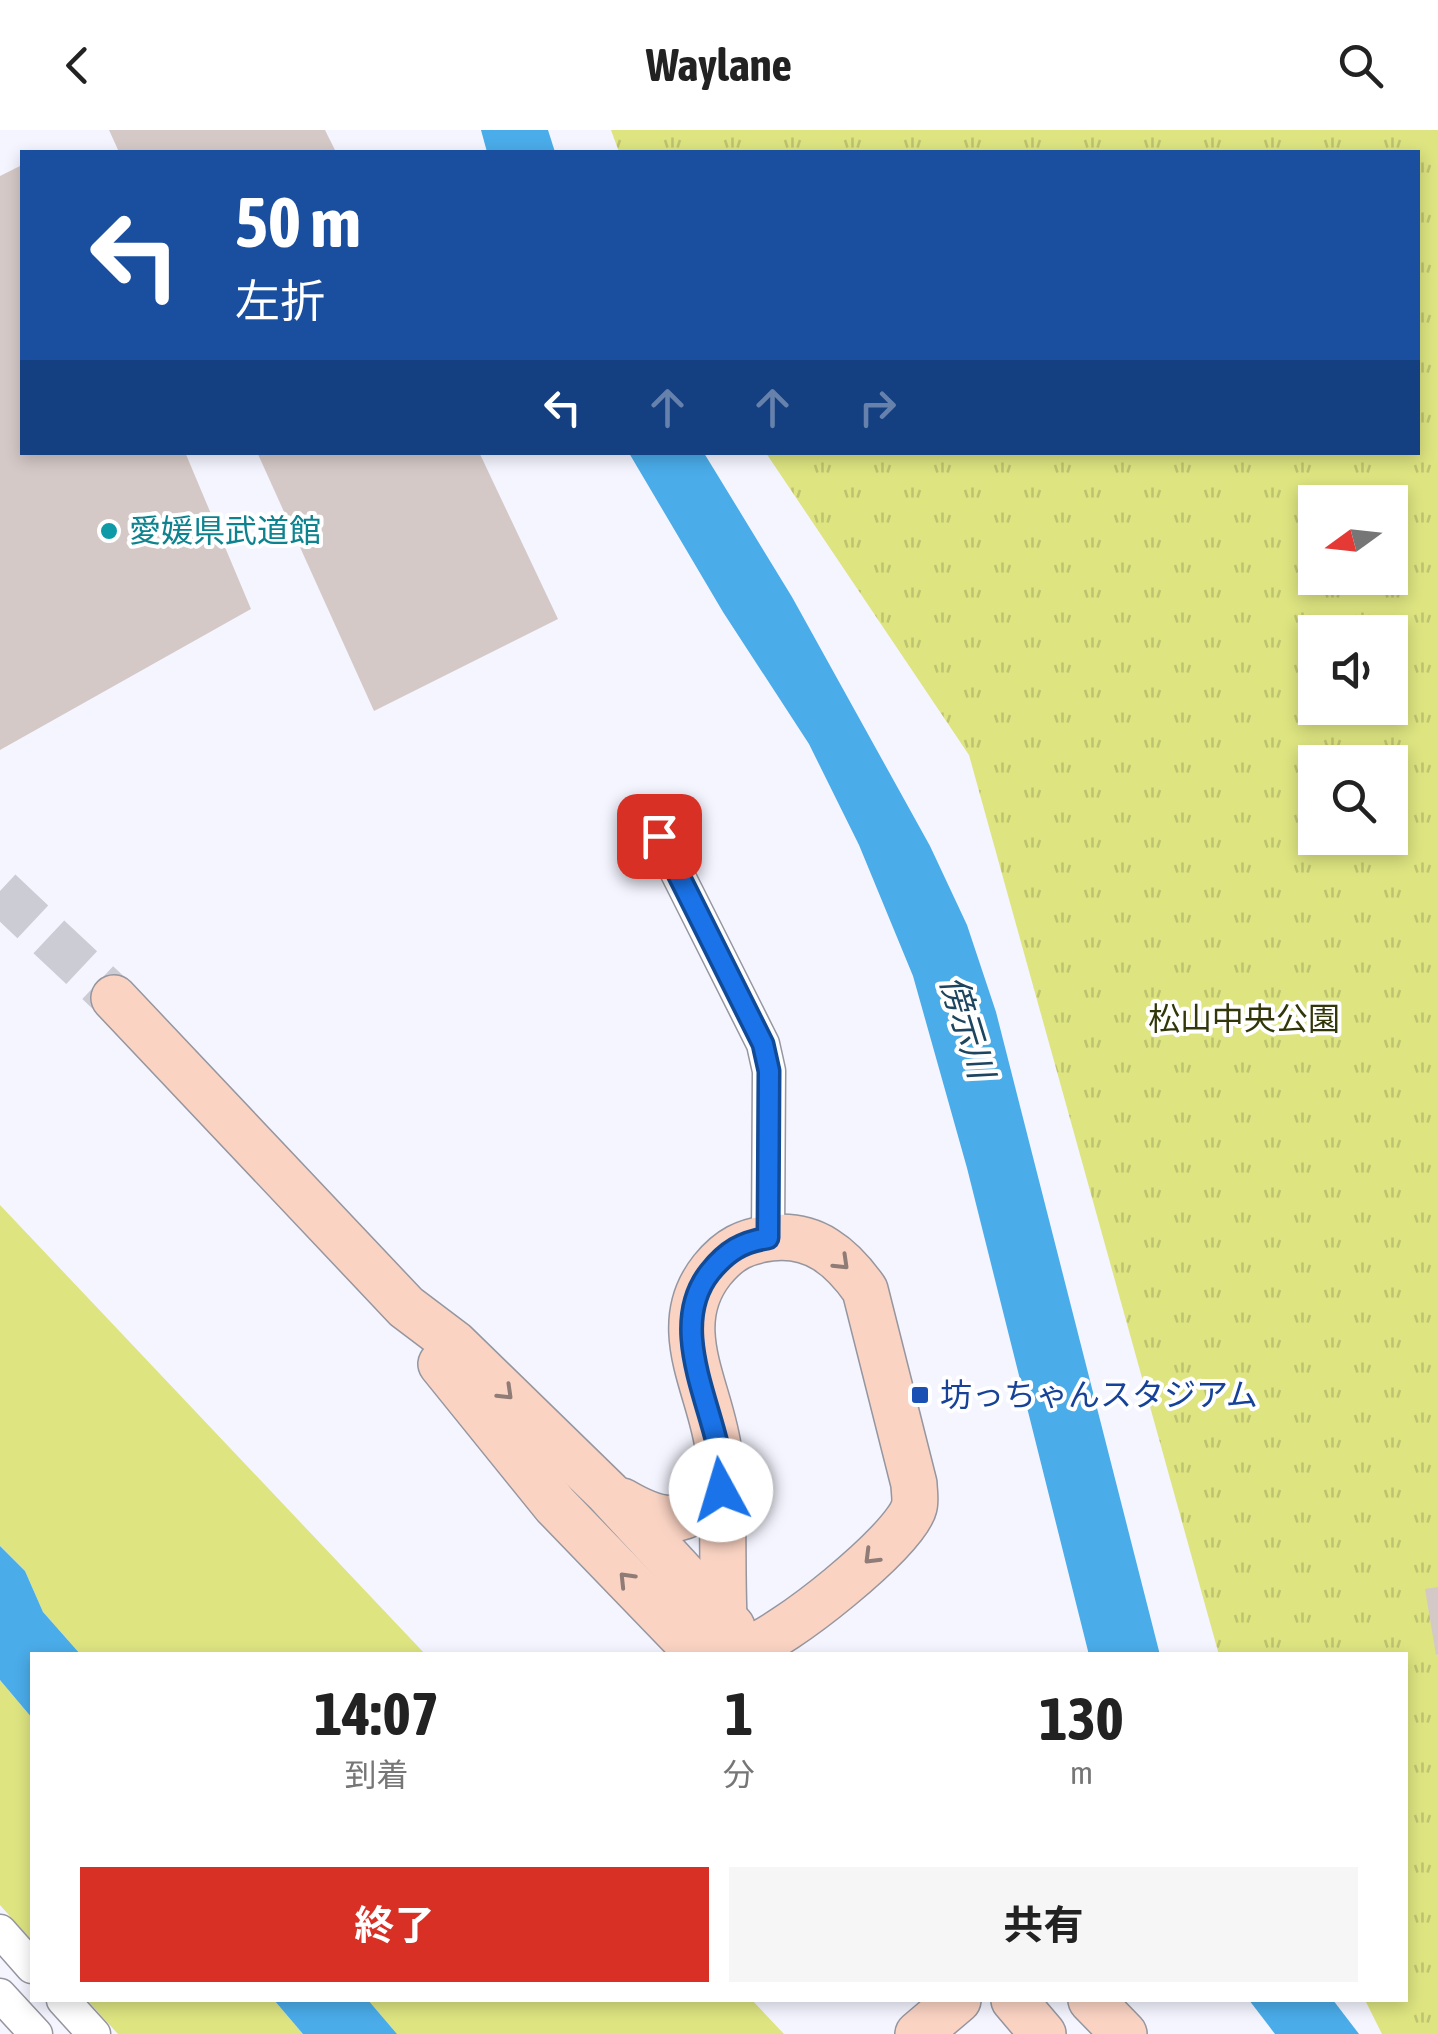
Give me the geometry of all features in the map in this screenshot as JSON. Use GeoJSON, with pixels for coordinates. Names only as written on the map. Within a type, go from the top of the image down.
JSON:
{"type":"FeatureCollection","features":[{"type":"Feature","properties":{"kind":"street"},"geometry":{"type":"LineString","coordinates":[[659,836],[763,1044],[769,1071],[768,1238]]}},
{"type":"Feature","properties":{"kind":"street"},"geometry":{"type":"LineString","coordinates":[[114,998],[406,1307],[455,1344],[608,1493],[724,1647]]}},
{"type":"Feature","properties":{"kind":"street"},"geometry":{"type":"LineString","coordinates":[[406,1307],[442,1366],[555,1504],[724,1647],[767,1641],[822,1602],[901,1528],[914,1508],[914,1484],[865,1290],[846,1263],[821,1245],[768,1238],[749,1241],[725,1254],[699,1286],[691,1317],[694,1353],[718,1449],[724,1647]]}},
{"type":"Feature","properties":{"kind":"street"},"geometry":{"type":"LineString","coordinates":[[608,1493],[652,1518],[679,1518],[706,1504],[721,1490]]}},
{"type":"Feature","properties":{"kind":"street"},"geometry":{"type":"LineString","coordinates":[[799,1652],[822,1602]]}},
{"type":"Feature","properties":{"kind":"street"},"geometry":{"type":"LineString","coordinates":[[0,1932],[30,1965]]}},
{"type":"Feature","properties":{"kind":"street"},"geometry":{"type":"LineString","coordinates":[[0,1996],[36,2034]]}},
{"type":"Feature","properties":{"kind":"street"},"geometry":{"type":"LineString","coordinates":[[65,2002],[94,2034]]}},
{"type":"Feature","properties":{"kind":"street"},"geometry":{"type":"LineString","coordinates":[[1093,2002],[1124,2034]]}},
{"type":"Feature","properties":{"kind":"green space","name":"松山中央公園"},"geometry":{"type":"Polygon","coordinates":[[[611,130],[1438,130],[1438,2034],[1382,2034],[1366,2002],[1408,2002],[1408,1652],[1218,1652],[969,755],[767,455],[1420,455],[1420,150],[618,150],[611,130]]]}},
{"type":"Feature","properties":{"kind":"green space"},"geometry":{"type":"Polygon","coordinates":[[[0,1205],[423,1652],[78,1652],[43,1612],[25,1571],[0,1546],[0,1205]]]}},
{"type":"Feature","properties":{"kind":"green space"},"geometry":{"type":"Polygon","coordinates":[[[0,1680],[30,1716],[30,1939],[0,1905],[0,1680]]]}},
{"type":"Feature","properties":{"kind":"green space"},"geometry":{"type":"Polygon","coordinates":[[[89,2002],[276,2002],[303,2034],[118,2034],[89,2002]]]}},
{"type":"Feature","properties":{"kind":"green space"},"geometry":{"type":"Polygon","coordinates":[[[370,2002],[754,2002],[784,2034],[397,2034],[370,2002]]]}},
{"type":"Feature","properties":{"kind":"water"},"geometry":{"type":"Polygon","coordinates":[[[481,130],[548,130],[554,150],[486,150],[481,130]]]}},
{"type":"Feature","properties":{"kind":"water","name":"傍示川"},"geometry":{"type":"Polygon","coordinates":[[[630,455],[705,455],[792,597],[930,846],[967,925],[996,1012],[1159,1652],[1088,1652],[967,1168],[913,976],[859,845],[809,744],[723,612],[630,455]]]}},
{"type":"Feature","properties":{"kind":"water"},"geometry":{"type":"Polygon","coordinates":[[[0,1546],[25,1571],[43,1612],[78,1652],[30,1652],[30,1716],[0,1680],[0,1546]]]}},
{"type":"Feature","properties":{"kind":"water"},"geometry":{"type":"Polygon","coordinates":[[[276,2002],[370,2002],[397,2034],[303,2034],[276,2002]]]}},
{"type":"Feature","properties":{"kind":"water"},"geometry":{"type":"Polygon","coordinates":[[[1251,2002],[1335,2002],[1359,2034],[1275,2034],[1251,2002]]]}},
{"type":"Feature","properties":{"kind":"building"},"geometry":{"type":"Polygon","coordinates":[[[109,130],[325,130],[335,150],[118,150],[109,130]]]}},
{"type":"Feature","properties":{"kind":"building","name":"愛媛県武道館"},"geometry":{"type":"Polygon","coordinates":[[[20,166],[20,455],[186,455],[251,609],[0,750],[0,176],[20,166]]]}},
{"type":"Feature","properties":{"kind":"building","name":"愛媛県武道館"},"geometry":{"type":"Polygon","coordinates":[[[258,455],[480,455],[558,619],[374,711],[258,455]]]}},
{"type":"Feature","properties":{"kind":"building"},"geometry":{"type":"Polygon","coordinates":[[[1438,1587],[1438,1654],[1436,1655],[1425,1589],[1438,1587]]]}},
{"type":"Feature","properties":{"kind":"tunnel"},"geometry":{"type":"LineString","coordinates":[[0,891],[114,998]]}},
{"type":"Feature","properties":{"kind":"place","name":"愛媛県武道館"},"geometry":{"type":"Point","coordinates":[109,531]}},
{"type":"Feature","properties":{"kind":"place","name":"坊っちゃんスタジアム"},"geometry":{"type":"Point","coordinates":[920,1395]}},
{"type":"Feature","properties":{"kind":"route"},"geometry":{"type":"LineString","coordinates":[[659,836],[763,1044],[769,1071],[768,1238],[749,1241],[725,1254],[699,1286],[691,1317],[694,1353],[718,1449],[721,1490]]}}]}
